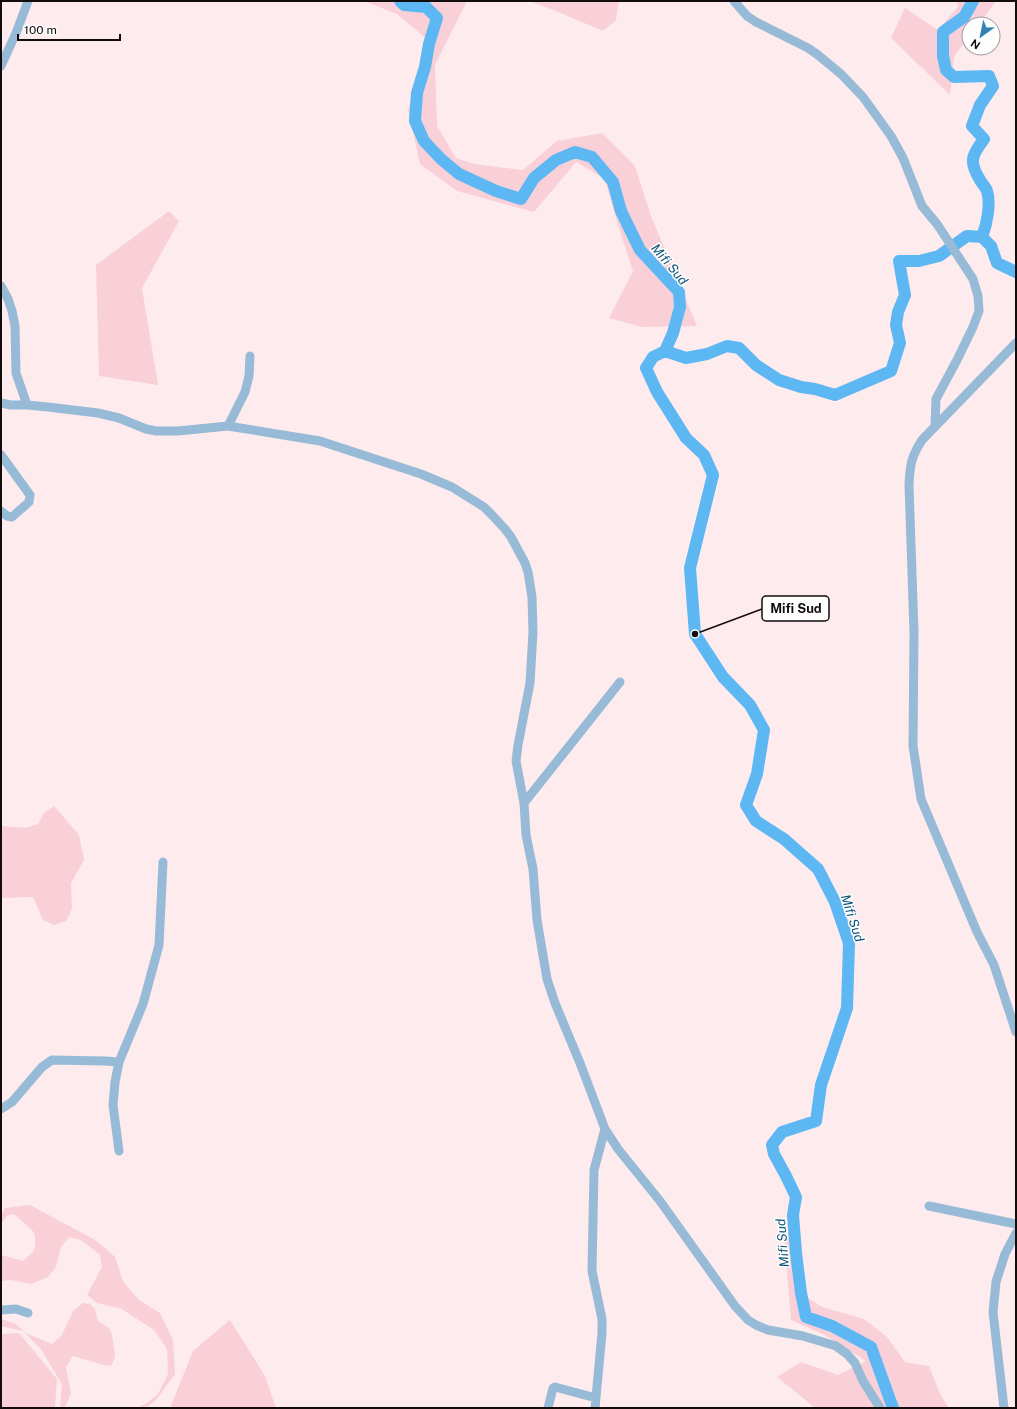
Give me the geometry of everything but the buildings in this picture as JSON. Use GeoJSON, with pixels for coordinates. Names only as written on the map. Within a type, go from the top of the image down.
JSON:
{"type":"FeatureCollection","features":[{"type":"Feature","properties":{"kind":"street"},"geometry":{"type":"LineString","coordinates":[[1,66],[28,1]]}},
{"type":"Feature","properties":{"kind":"street"},"geometry":{"type":"LineString","coordinates":[[734,1],[747,16],[756,22],[808,48],[818,55],[841,74],[863,97],[891,136],[904,158],[922,206],[937,224],[973,279],[978,296],[979,311],[973,327],[936,399],[935,426]]}},
{"type":"Feature","properties":{"kind":"street"},"geometry":{"type":"LineString","coordinates":[[1,286],[12,311],[15,326],[16,373],[27,405]]}},
{"type":"Feature","properties":{"kind":"street"},"geometry":{"type":"LineString","coordinates":[[1016,343],[922,440],[914,454],[910,466],[914,632],[913,746],[921,799],[977,932],[994,965],[1016,1032]]}},
{"type":"Feature","properties":{"kind":"street"},"geometry":{"type":"LineString","coordinates":[[228,426],[245,392],[249,376],[250,356]]}},
{"type":"Feature","properties":{"kind":"street"},"geometry":{"type":"LineString","coordinates":[[1,403],[98,413],[119,418],[146,429],[156,431],[178,431],[228,426],[320,441],[427,477],[457,489],[484,507],[508,533],[525,563],[532,597],[533,632],[530,683],[516,761],[524,803],[526,835],[533,868],[537,920],[547,979],[605,1129],[618,1149],[660,1201],[739,1311],[748,1320],[762,1328],[803,1336],[836,1346],[847,1354],[855,1363],[863,1381],[880,1408]]}},
{"type":"Feature","properties":{"kind":"street"},"geometry":{"type":"LineString","coordinates":[[1,455],[30,495],[30,500],[12,517],[1,511]]}},
{"type":"Feature","properties":{"kind":"street"},"geometry":{"type":"LineString","coordinates":[[524,803],[620,682]]}},
{"type":"Feature","properties":{"kind":"street"},"geometry":{"type":"LineString","coordinates":[[119,1151],[113,1105],[115,1082],[119,1062],[143,1004],[158,950],[161,920],[163,862]]}},
{"type":"Feature","properties":{"kind":"street"},"geometry":{"type":"LineString","coordinates":[[1,1109],[12,1102],[42,1067],[52,1060],[98,1060],[119,1062]]}},
{"type":"Feature","properties":{"kind":"street"},"geometry":{"type":"LineString","coordinates":[[595,1408],[602,1319],[592,1271],[594,1170],[605,1129]]}},
{"type":"Feature","properties":{"kind":"street"},"geometry":{"type":"LineString","coordinates":[[929,1206],[1016,1224]]}},
{"type":"Feature","properties":{"kind":"street"},"geometry":{"type":"LineString","coordinates":[[1004,1408],[994,1312],[996,1282],[1005,1254],[1016,1233]]}},
{"type":"Feature","properties":{"kind":"street"},"geometry":{"type":"LineString","coordinates":[[1,1310],[19,1309],[28,1313]]}},
{"type":"Feature","properties":{"kind":"street"},"geometry":{"type":"LineString","coordinates":[[548,1408],[553,1388],[555,1387],[596,1398]]}},
{"type":"Feature","properties":{"kind":"shaded area"},"geometry":{"type":"Polygon","coordinates":[[[364,1],[467,1],[435,65],[437,126],[456,158],[474,164],[523,170],[557,141],[602,133],[635,166],[651,216],[697,326],[642,327],[609,318],[633,271],[605,179],[576,162],[534,212],[457,191],[420,164],[408,110],[428,40],[397,14],[364,1]]]}},
{"type":"Feature","properties":{"kind":"shaded area"},"geometry":{"type":"Polygon","coordinates":[[[529,1],[619,1],[616,20],[603,31],[529,1]]]}},
{"type":"Feature","properties":{"kind":"shaded area"},"geometry":{"type":"Polygon","coordinates":[[[957,1],[996,1],[985,16],[961,16],[961,47],[954,56],[950,95],[891,38],[905,8],[938,30],[958,7],[957,1]]]}},
{"type":"Feature","properties":{"kind":"shaded area"},"geometry":{"type":"Polygon","coordinates":[[[169,211],[179,221],[142,288],[158,385],[99,376],[96,265],[169,211]]]}},
{"type":"Feature","properties":{"kind":"shaded area"},"geometry":{"type":"Polygon","coordinates":[[[54,806],[79,835],[84,860],[71,883],[72,909],[66,921],[54,925],[43,920],[33,897],[1,898],[1,826],[25,828],[38,824],[44,813],[54,806]]]}},
{"type":"Feature","properties":{"kind":"shaded area"},"geometry":{"type":"Polygon","coordinates":[[[30,1205],[97,1241],[115,1257],[123,1281],[139,1300],[160,1313],[173,1340],[175,1374],[157,1399],[146,1408],[137,1408],[147,1403],[158,1394],[168,1374],[167,1349],[154,1330],[122,1309],[97,1303],[87,1295],[102,1267],[100,1255],[81,1240],[69,1237],[61,1247],[56,1267],[48,1277],[31,1284],[11,1280],[1,1281],[1,1255],[23,1261],[35,1248],[35,1235],[32,1230],[14,1214],[8,1215],[1,1224],[1,1215],[5,1208],[30,1205]]]}},
{"type":"Feature","properties":{"kind":"shaded area"},"geometry":{"type":"Polygon","coordinates":[[[800,1232],[805,1296],[822,1307],[864,1319],[887,1337],[905,1362],[929,1366],[940,1394],[949,1408],[815,1408],[777,1377],[801,1362],[838,1375],[866,1361],[823,1334],[791,1320],[784,1237],[800,1232]]]}},
{"type":"Feature","properties":{"kind":"shaded area"},"geometry":{"type":"Polygon","coordinates":[[[83,1303],[90,1304],[95,1309],[98,1321],[109,1328],[112,1334],[115,1354],[114,1360],[111,1366],[73,1356],[66,1367],[71,1393],[65,1408],[60,1408],[62,1384],[40,1348],[23,1331],[1,1327],[1,1319],[16,1324],[26,1333],[52,1344],[62,1335],[73,1311],[83,1303]]]}},
{"type":"Feature","properties":{"kind":"shaded area"},"geometry":{"type":"Polygon","coordinates":[[[230,1320],[265,1376],[276,1408],[170,1408],[193,1351],[230,1320]]]}},
{"type":"Feature","properties":{"kind":"shaded area"},"geometry":{"type":"Polygon","coordinates":[[[19,1333],[57,1379],[55,1408],[1,1408],[1,1334],[19,1333]]]}},
{"type":"Feature","properties":{"kind":"waterway","name":"Mifi Sud"},"geometry":{"type":"LineString","coordinates":[[400,1],[404,5],[426,7],[437,18],[417,93],[415,121],[424,141],[441,159],[459,174],[496,191],[521,199],[534,178],[556,160],[575,152],[592,157],[613,182],[621,211],[640,250],[679,292],[680,307],[673,333],[665,351],[653,357],[646,368],[657,392],[686,438],[704,455],[713,475],[690,568],[695,634],[723,677],[750,705],[764,730],[757,774],[746,805],[756,821],[784,839],[818,869],[835,902],[849,943],[847,1008],[821,1085],[816,1121],[782,1132],[772,1145],[774,1154],[796,1197],[793,1215],[796,1253],[801,1293],[806,1317],[832,1326],[871,1347],[893,1408]]}},
{"type":"Feature","properties":{"kind":"waterway"},"geometry":{"type":"LineString","coordinates":[[973,1],[964,17],[943,32],[943,56],[946,70],[954,77],[989,76],[993,86],[980,105],[972,126],[984,139],[976,150],[973,159],[976,174],[986,190],[989,202],[988,214],[982,237]]}},
{"type":"Feature","properties":{"kind":"waterway"},"geometry":{"type":"LineString","coordinates":[[665,351],[686,358],[707,354],[727,346],[739,348],[756,365],[779,380],[835,395],[891,371],[900,343],[896,325],[898,312],[905,295],[899,261],[919,261],[939,256],[967,236],[982,237],[991,246],[997,263],[1016,272]]}},
{"type":"Feature","properties":{"kind":"place","name":"Mifi Sud"},"geometry":{"type":"Point","coordinates":[695,634]}}]}
